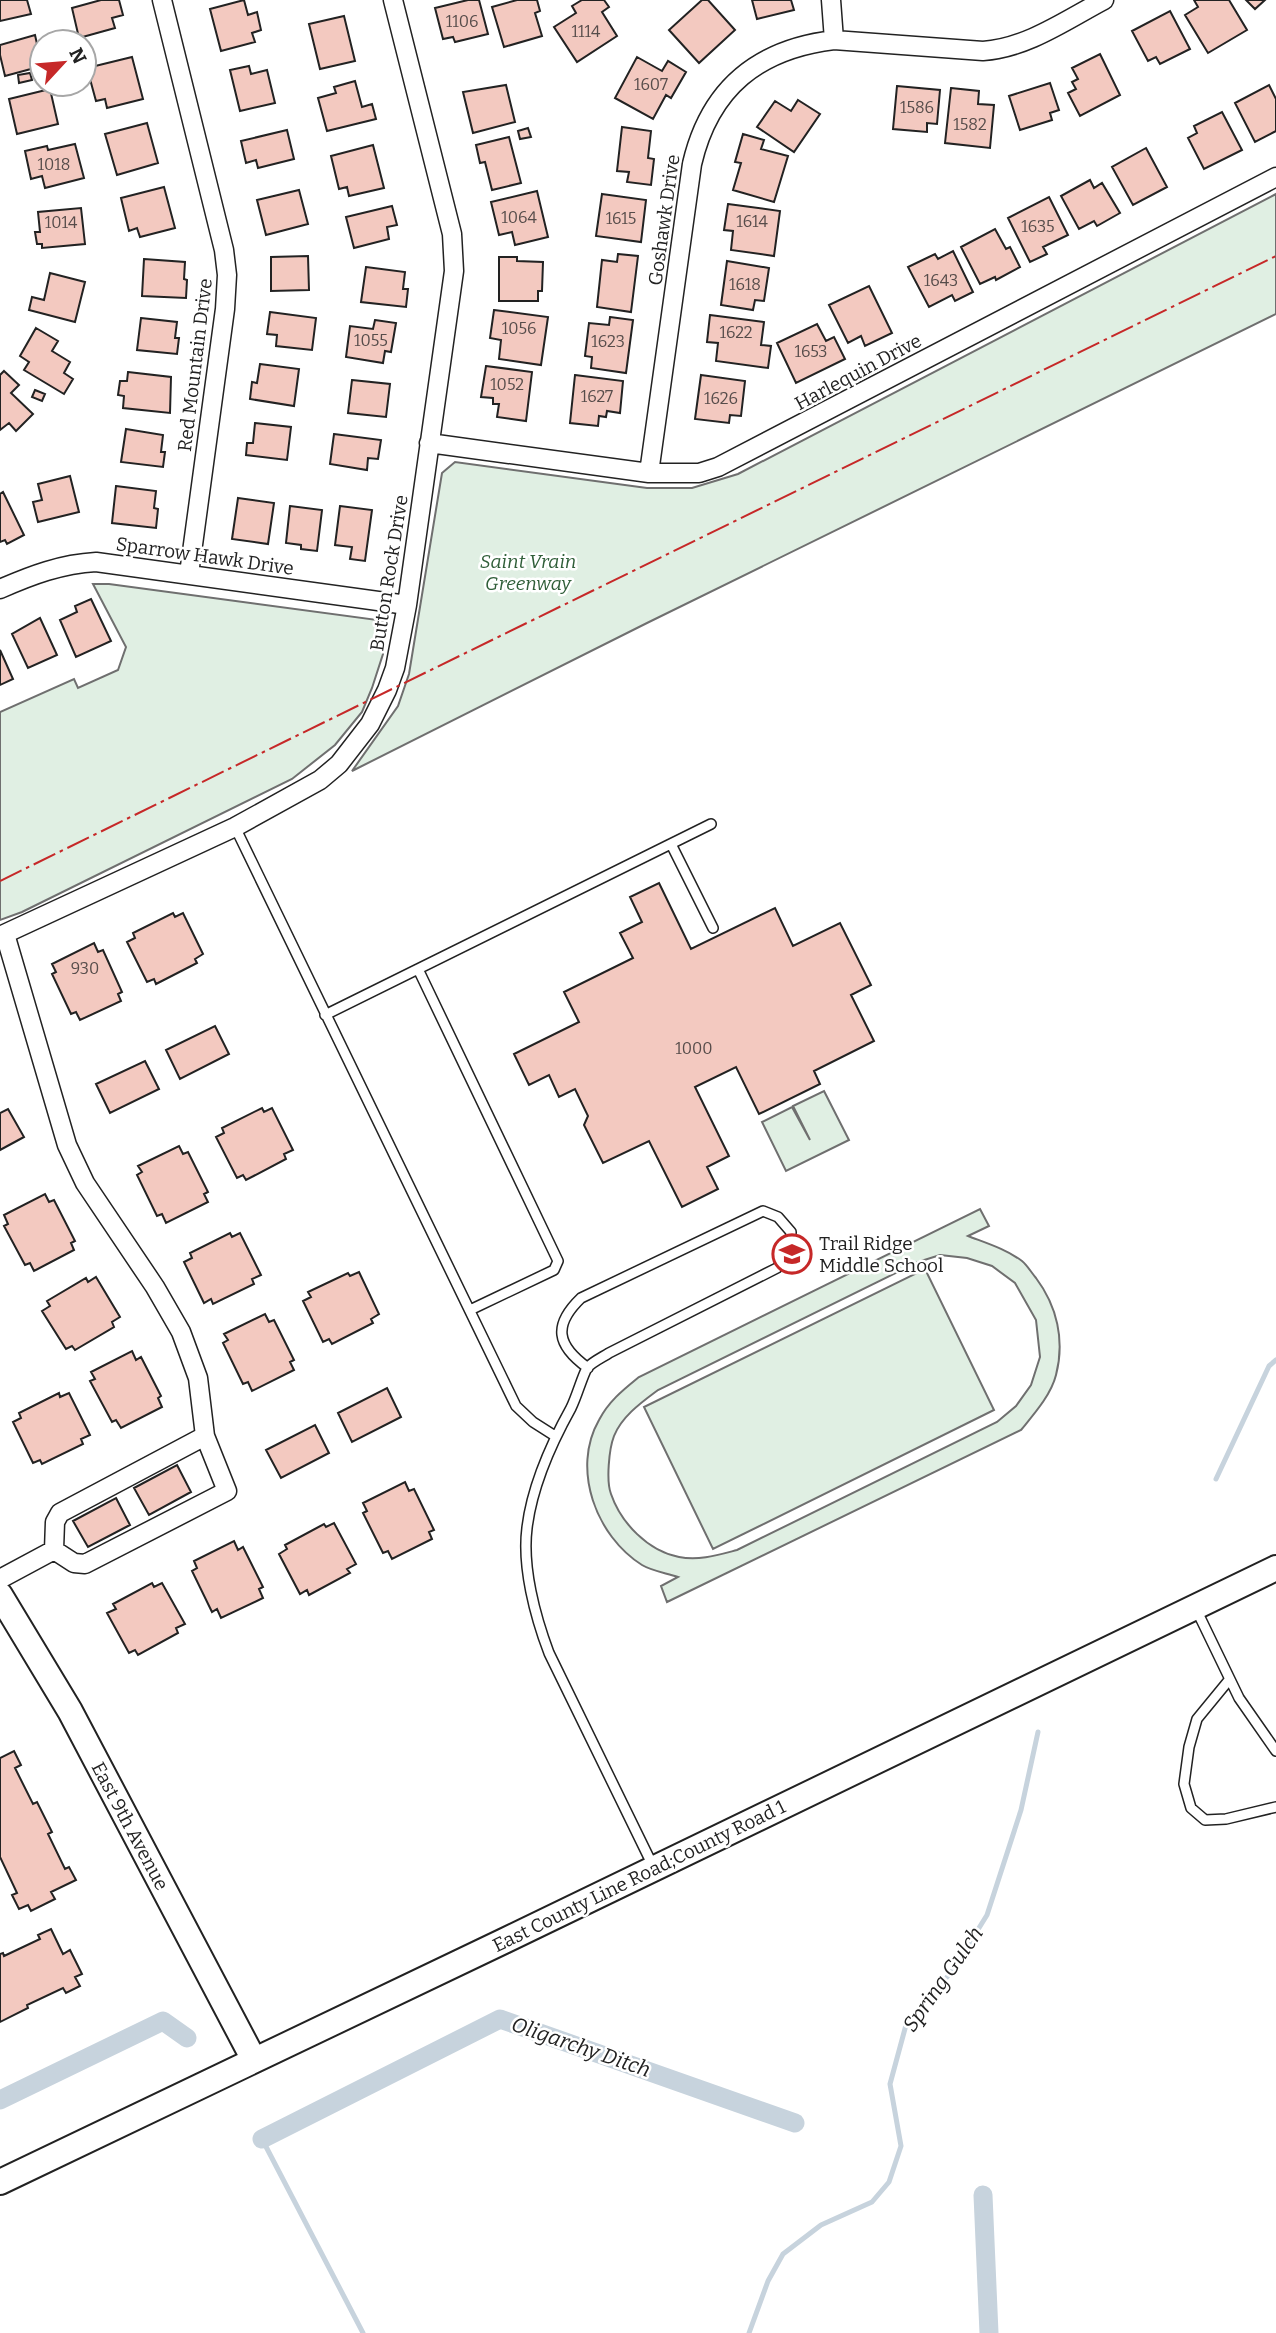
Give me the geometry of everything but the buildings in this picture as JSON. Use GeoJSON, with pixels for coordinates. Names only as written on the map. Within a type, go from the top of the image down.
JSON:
{"type":"FeatureCollection","features":[{"type":"Feature","properties":{"kind":"main road","name":"East County Line Road;County Road 1"},"geometry":{"type":"LineString","coordinates":[[0,2182],[1276,1568]]}},
{"type":"Feature","properties":{"kind":"main road","name":"East 9th Avenue"},"geometry":{"type":"LineString","coordinates":[[0,1595],[70,1711],[254,2060]]}},
{"type":"Feature","properties":{"kind":"street","name":"Red Mountain Drive"},"geometry":{"type":"LineString","coordinates":[[162,0],[224,250],[227,275],[225,309],[189,574]]}},
{"type":"Feature","properties":{"kind":"street","name":"Button Rock Drive"},"geometry":{"type":"LineString","coordinates":[[3,935],[235,828],[320,780],[339,764],[358,742],[387,690],[395,668],[407,606],[454,253],[449,221],[393,0]]}},
{"type":"Feature","properties":{"kind":"street"},"geometry":{"type":"LineString","coordinates":[[831,0],[834,40]]}},
{"type":"Feature","properties":{"kind":"street","name":"Goshawk Drive"},"geometry":{"type":"LineString","coordinates":[[649,473],[692,164],[697,142],[716,105],[736,83],[759,62],[795,47],[834,40],[1001,50],[1023,43],[1104,0]]}},
{"type":"Feature","properties":{"kind":"street","name":"Harlequin Drive"},"geometry":{"type":"LineString","coordinates":[[429,443],[649,473],[699,472],[735,460],[1276,177]]}},
{"type":"Feature","properties":{"kind":"street","name":"Sparrow Hawk Drive"},"geometry":{"type":"LineString","coordinates":[[0,589],[46,570],[96,562],[407,606]]}},
{"type":"Feature","properties":{"kind":"street"},"geometry":{"type":"LineString","coordinates":[[3,935],[67,1145],[85,1183],[148,1276],[181,1332],[198,1378],[205,1436],[227,1491],[85,1564],[74,1563],[54,1550]]}},
{"type":"Feature","properties":{"kind":"street"},"geometry":{"type":"LineString","coordinates":[[54,1550],[55,1522],[60,1513],[205,1436]]}},
{"type":"Feature","properties":{"kind":"street"},"geometry":{"type":"LineString","coordinates":[[0,1579],[54,1550]]}},
{"type":"Feature","properties":{"kind":"lane"},"geometry":{"type":"LineString","coordinates":[[325,1015],[711,824]]}},
{"type":"Feature","properties":{"kind":"lane"},"geometry":{"type":"LineString","coordinates":[[235,828],[516,1406],[533,1422],[555,1436]]}},
{"type":"Feature","properties":{"kind":"lane"},"geometry":{"type":"LineString","coordinates":[[671,844],[713,928]]}},
{"type":"Feature","properties":{"kind":"lane"},"geometry":{"type":"LineString","coordinates":[[418,969],[558,1261],[554,1270],[470,1310]]}},
{"type":"Feature","properties":{"kind":"lane"},"geometry":{"type":"LineString","coordinates":[[588,1368],[571,1356],[563,1342],[561,1324],[567,1311],[581,1298],[763,1211],[778,1217],[791,1232],[790,1252],[777,1268],[609,1353],[588,1368],[579,1394],[545,1459],[527,1528],[530,1586],[536,1617],[549,1653],[654,1869]]}},
{"type":"Feature","properties":{"kind":"lane"},"geometry":{"type":"LineString","coordinates":[[1196,1607],[1229,1680],[1276,1751]]}},
{"type":"Feature","properties":{"kind":"lane"},"geometry":{"type":"LineString","coordinates":[[1229,1680],[1197,1719],[1189,1747],[1184,1784],[1192,1808],[1205,1820],[1226,1819],[1276,1807]]}},
{"type":"Feature","properties":{"kind":"green space","name":"Saint Vrain Greenway"},"geometry":{"type":"Polygon","coordinates":[[[1276,194],[1276,314],[352,771],[398,706],[409,674],[442,473],[455,462],[647,488],[692,488],[738,474],[1276,194]]]}},
{"type":"Feature","properties":{"kind":"green space"},"geometry":{"type":"Polygon","coordinates":[[[93,584],[385,621],[383,654],[362,712],[335,745],[292,779],[22,912],[0,920],[0,712],[74,679],[78,688],[118,670],[126,647],[93,584]]]}},
{"type":"Feature","properties":{"kind":"green space"},"geometry":{"type":"Polygon","coordinates":[[[824,1091],[849,1140],[786,1171],[762,1122],[792,1107],[810,1140],[793,1106],[824,1091]]]}},
{"type":"Feature","properties":{"kind":"green space"},"geometry":{"type":"Polygon","coordinates":[[[980,1209],[989,1226],[968,1236],[1003,1250],[1026,1265],[1049,1300],[1059,1336],[1059,1362],[1054,1382],[1042,1404],[1021,1430],[667,1602],[661,1586],[678,1577],[642,1565],[612,1537],[593,1500],[588,1480],[587,1459],[599,1420],[612,1401],[639,1377],[980,1209]],[[940,1255],[918,1262],[658,1390],[627,1416],[612,1442],[609,1481],[611,1494],[621,1515],[646,1542],[668,1554],[701,1558],[737,1550],[997,1422],[1016,1406],[1031,1385],[1040,1357],[1036,1320],[1015,1283],[992,1266],[967,1258],[940,1255]]]}},
{"type":"Feature","properties":{"kind":"green space"},"geometry":{"type":"Polygon","coordinates":[[[925,1269],[994,1410],[713,1549],[644,1407],[925,1269]]]}},
{"type":"Feature","properties":{"kind":"waterway","name":"Spring Gulch"},"geometry":{"type":"LineString","coordinates":[[1216,1479],[1269,1366],[1276,1360]]}},
{"type":"Feature","properties":{"kind":"waterway","name":"Spring Gulch"},"geometry":{"type":"LineString","coordinates":[[749,2333],[768,2281],[783,2254],[821,2225],[872,2202],[889,2182],[901,2146],[890,2084],[906,2025],[953,1970],[987,1915],[1021,1810],[1038,1732]]}},
{"type":"Feature","properties":{"kind":"waterway","name":"Oligarchy Ditch"},"geometry":{"type":"LineString","coordinates":[[262,2139],[500,2019],[795,2123]]}},
{"type":"Feature","properties":{"kind":"waterway","name":"Oligarchy Ditch"},"geometry":{"type":"LineString","coordinates":[[0,2100],[163,2021],[187,2038]]}},
{"type":"Feature","properties":{"kind":"waterway"},"geometry":{"type":"LineString","coordinates":[[262,2139],[363,2333]]}},
{"type":"Feature","properties":{"kind":"waterway","name":"Oligarchy Ditch"},"geometry":{"type":"LineString","coordinates":[[983,2195],[989,2333]]}},
{"type":"Feature","properties":{"kind":"power"},"geometry":{"type":"LineString","coordinates":[[0,881],[1276,256]]}},
{"type":"Feature","properties":{"kind":"place","name":"Trail Ridge Middle School"},"geometry":{"type":"Point","coordinates":[792,1254]}}]}
